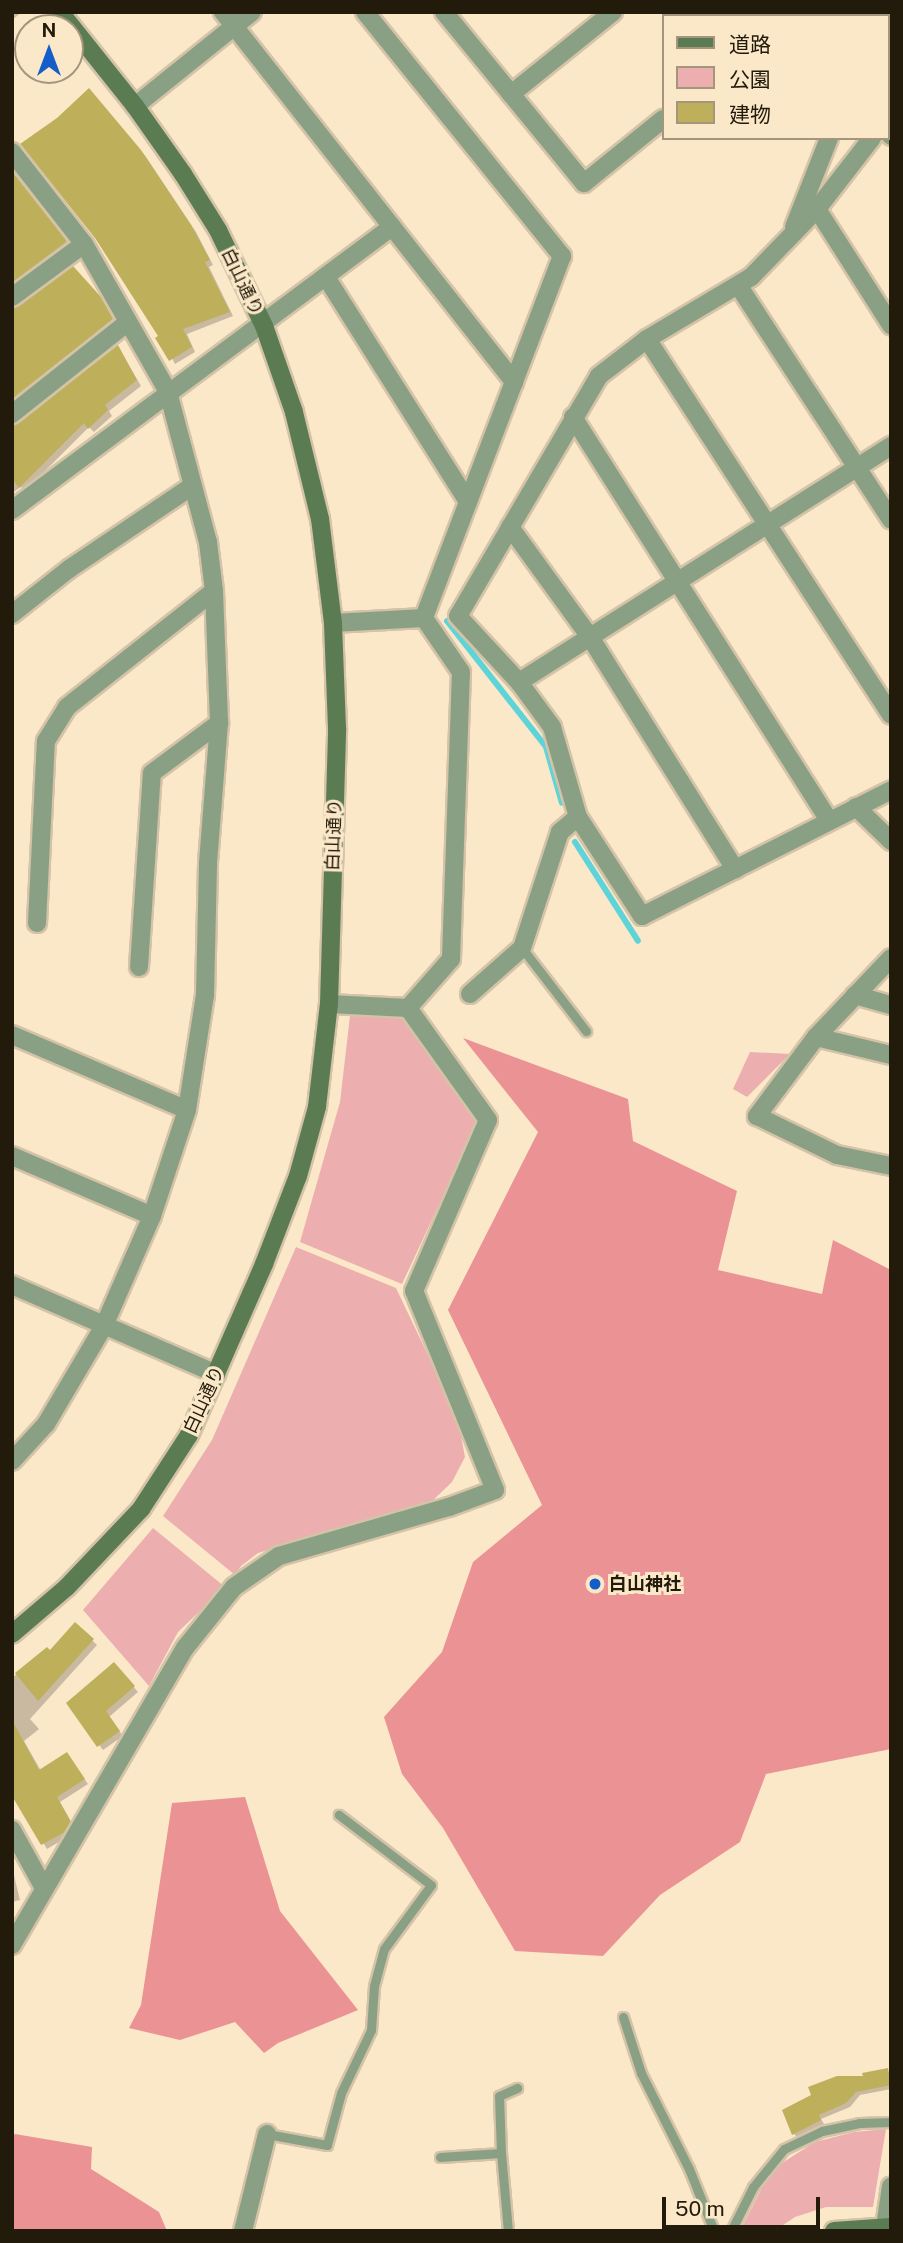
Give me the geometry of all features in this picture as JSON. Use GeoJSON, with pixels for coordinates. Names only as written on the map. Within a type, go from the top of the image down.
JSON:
{"type":"FeatureCollection","features":[{"type":"Feature","properties":{"kind":"street","name":"白山通り"},"geometry":{"type":"LineString","coordinates":[[12,1634],[67,1587],[141,1509],[189,1435],[217,1374],[298,1176],[317,1107],[329,1004],[337,728],[333,623],[329,573],[308,464],[294,412],[264,326],[218,230],[135,106],[60,12]]}},
{"type":"Feature","properties":{"kind":"street"},"geometry":{"type":"LineString","coordinates":[[135,106],[228,19],[252,12]]}},
{"type":"Feature","properties":{"kind":"street"},"geometry":{"type":"LineString","coordinates":[[365,12],[562,256],[424,618]]}},
{"type":"Feature","properties":{"kind":"street"},"geometry":{"type":"LineString","coordinates":[[444,12],[584,183],[662,120]]}},
{"type":"Feature","properties":{"kind":"street"},"geometry":{"type":"LineString","coordinates":[[511,94],[614,12]]}},
{"type":"Feature","properties":{"kind":"street"},"geometry":{"type":"LineString","coordinates":[[228,19],[514,382]]}},
{"type":"Feature","properties":{"kind":"street"},"geometry":{"type":"LineString","coordinates":[[792,234],[828,140]]}},
{"type":"Feature","properties":{"kind":"street"},"geometry":{"type":"LineString","coordinates":[[870,140],[817,209],[751,277],[647,339],[599,376],[458,616],[519,682],[552,727],[578,817],[642,916],[891,790]]}},
{"type":"Feature","properties":{"kind":"street"},"geometry":{"type":"LineString","coordinates":[[12,1461],[46,1424],[104,1326],[152,1216],[187,1110],[205,995],[208,864],[219,723],[214,591],[208,542],[168,392],[84,244],[13,152]]}},
{"type":"Feature","properties":{"kind":"street"},"geometry":{"type":"LineString","coordinates":[[817,209],[891,325]]}},
{"type":"Feature","properties":{"kind":"street"},"geometry":{"type":"LineString","coordinates":[[12,510],[168,392],[264,326],[392,227]]}},
{"type":"Feature","properties":{"kind":"street"},"geometry":{"type":"LineString","coordinates":[[12,297],[84,244]]}},
{"type":"Feature","properties":{"kind":"street"},"geometry":{"type":"LineString","coordinates":[[326,277],[468,502]]}},
{"type":"Feature","properties":{"kind":"street"},"geometry":{"type":"LineString","coordinates":[[738,285],[891,520]]}},
{"type":"Feature","properties":{"kind":"street"},"geometry":{"type":"LineString","coordinates":[[12,414],[128,322]]}},
{"type":"Feature","properties":{"kind":"street"},"geometry":{"type":"LineString","coordinates":[[647,339],[891,715]]}},
{"type":"Feature","properties":{"kind":"street"},"geometry":{"type":"LineString","coordinates":[[573,417],[829,821]]}},
{"type":"Feature","properties":{"kind":"street"},"geometry":{"type":"LineString","coordinates":[[519,682],[891,446]]}},
{"type":"Feature","properties":{"kind":"street"},"geometry":{"type":"LineString","coordinates":[[12,614],[69,569],[192,486]]}},
{"type":"Feature","properties":{"kind":"street"},"geometry":{"type":"LineString","coordinates":[[510,527],[590,637],[735,869]]}},
{"type":"Feature","properties":{"kind":"street"},"geometry":{"type":"LineString","coordinates":[[37,923],[46,741],[67,707],[214,591]]}},
{"type":"Feature","properties":{"kind":"street"},"geometry":{"type":"LineString","coordinates":[[333,623],[424,618]]}},
{"type":"Feature","properties":{"kind":"street"},"geometry":{"type":"LineString","coordinates":[[408,1008],[451,958],[461,672],[424,618]]}},
{"type":"Feature","properties":{"kind":"street"},"geometry":{"type":"LineString","coordinates":[[139,967],[152,773],[219,723]]}},
{"type":"Feature","properties":{"kind":"street"},"geometry":{"type":"LineString","coordinates":[[856,807],[891,841]]}},
{"type":"Feature","properties":{"kind":"street"},"geometry":{"type":"LineString","coordinates":[[470,993],[522,948],[560,832],[578,817]]}},
{"type":"Feature","properties":{"kind":"street"},"geometry":{"type":"LineString","coordinates":[[891,958],[816,1037],[757,1116],[836,1155],[891,1166]]}},
{"type":"Feature","properties":{"kind":"street"},"geometry":{"type":"LineString","coordinates":[[855,995],[891,1005]]}},
{"type":"Feature","properties":{"kind":"street"},"geometry":{"type":"LineString","coordinates":[[329,1004],[408,1008]]}},
{"type":"Feature","properties":{"kind":"street"},"geometry":{"type":"LineString","coordinates":[[12,1945],[185,1648],[234,1587],[279,1556],[449,1507],[495,1490],[414,1291],[488,1120],[408,1008]]}},
{"type":"Feature","properties":{"kind":"street"},"geometry":{"type":"LineString","coordinates":[[12,1035],[187,1110]]}},
{"type":"Feature","properties":{"kind":"street"},"geometry":{"type":"LineString","coordinates":[[816,1037],[891,1055]]}},
{"type":"Feature","properties":{"kind":"street"},"geometry":{"type":"LineString","coordinates":[[12,1156],[152,1216]]}},
{"type":"Feature","properties":{"kind":"street"},"geometry":{"type":"LineString","coordinates":[[12,1285],[217,1374]]}},
{"type":"Feature","properties":{"kind":"street"},"geometry":{"type":"LineString","coordinates":[[12,1830],[44,1888]]}},
{"type":"Feature","properties":{"kind":"street"},"geometry":{"type":"LineString","coordinates":[[12,1915],[33,1908]]}},
{"type":"Feature","properties":{"kind":"street"},"geometry":{"type":"LineString","coordinates":[[243,2231],[267,2134]]}},
{"type":"Feature","properties":{"kind":"street"},"geometry":{"type":"LineString","coordinates":[[834,2231],[888,2227],[891,2186]]}},
{"type":"Feature","properties":{"kind":"lane"},"geometry":{"type":"LineString","coordinates":[[522,948],[586,1031]]}},
{"type":"Feature","properties":{"kind":"lane"},"geometry":{"type":"LineString","coordinates":[[267,2134],[327,2145],[341,2093],[371,2029],[374,1986],[384,1949],[431,1885],[339,1815]]}},
{"type":"Feature","properties":{"kind":"lane"},"geometry":{"type":"LineString","coordinates":[[623,2017],[641,2073],[689,2169],[714,2231]]}},
{"type":"Feature","properties":{"kind":"lane"},"geometry":{"type":"LineString","coordinates":[[508,2231],[500,2153],[499,2096],[517,2088]]}},
{"type":"Feature","properties":{"kind":"lane"},"geometry":{"type":"LineString","coordinates":[[731,2231],[753,2187],[784,2149],[822,2131],[859,2123],[891,2122]]}},
{"type":"Feature","properties":{"kind":"lane"},"geometry":{"type":"LineString","coordinates":[[440,2157],[500,2153]]}},
{"type":"Feature","properties":{"kind":"green space"},"geometry":{"type":"Polygon","coordinates":[[[403,1014],[478,1121],[402,1284],[300,1242],[340,1102],[350,1016],[403,1014]]]}},
{"type":"Feature","properties":{"kind":"green space"},"geometry":{"type":"Polygon","coordinates":[[[750,1052],[790,1054],[747,1097],[733,1089],[750,1052]]]}},
{"type":"Feature","properties":{"kind":"green space"},"geometry":{"type":"Polygon","coordinates":[[[296,1247],[396,1288],[457,1416],[465,1457],[452,1482],[430,1503],[258,1553],[241,1566],[235,1575],[163,1516],[212,1440],[296,1247]]]}},
{"type":"Feature","properties":{"kind":"green space"},"geometry":{"type":"Polygon","coordinates":[[[153,1528],[225,1587],[178,1632],[149,1686],[83,1610],[153,1528]]]}},
{"type":"Feature","properties":{"kind":"green space"},"geometry":{"type":"Polygon","coordinates":[[[886,2129],[873,2207],[826,2207],[795,2217],[774,2231],[740,2231],[771,2170],[815,2142],[854,2132],[886,2129]]]}},
{"type":"Feature","properties":{"kind":"shaded area"},"geometry":{"type":"Polygon","coordinates":[[[463,1038],[628,1099],[633,1141],[737,1191],[718,1270],[822,1294],[833,1240],[891,1270],[891,1749],[766,1774],[740,1842],[660,1895],[603,1956],[515,1951],[443,1828],[402,1774],[384,1717],[442,1652],[473,1562],[542,1505],[448,1310],[538,1132],[463,1038]]]}},
{"type":"Feature","properties":{"kind":"shaded area"},"geometry":{"type":"Polygon","coordinates":[[[245,1797],[280,1911],[358,2010],[278,2043],[264,2053],[235,2022],[180,2040],[129,2028],[141,2005],[172,1803],[245,1797]]]}},
{"type":"Feature","properties":{"kind":"shaded area"},"geometry":{"type":"Polygon","coordinates":[[[15,2134],[92,2147],[91,2169],[159,2212],[167,2231],[12,2231],[12,2136],[15,2134]]]}},
{"type":"Feature","properties":{"kind":"building"},"geometry":{"type":"Polygon","coordinates":[[[89,88],[141,150],[191,225],[210,260],[205,262],[230,312],[183,329],[192,347],[169,361],[155,338],[158,336],[95,238],[20,144],[57,118],[89,88]]]}},
{"type":"Feature","properties":{"kind":"building"},"geometry":{"type":"Polygon","coordinates":[[[12,171],[67,241],[12,283],[12,171]]]}},
{"type":"Feature","properties":{"kind":"building"},"geometry":{"type":"Polygon","coordinates":[[[73,266],[101,297],[113,319],[12,399],[12,308],[73,266]]]}},
{"type":"Feature","properties":{"kind":"building"},"geometry":{"type":"Polygon","coordinates":[[[118,345],[137,380],[105,405],[108,410],[88,429],[84,423],[19,488],[12,479],[12,427],[118,345]]]}},
{"type":"Feature","properties":{"kind":"building"},"geometry":{"type":"Polygon","coordinates":[[[75,1622],[94,1639],[38,1701],[15,1673],[47,1647],[50,1650],[75,1622]]]}},
{"type":"Feature","properties":{"kind":"building"},"geometry":{"type":"Polygon","coordinates":[[[114,1662],[135,1686],[106,1711],[120,1731],[97,1747],[66,1703],[114,1662]]]}},
{"type":"Feature","properties":{"kind":"building"},"geometry":{"type":"Polygon","coordinates":[[[12,1720],[39,1770],[67,1752],[85,1779],[57,1797],[71,1822],[65,1832],[41,1845],[12,1796],[12,1720]]]}},
{"type":"Feature","properties":{"kind":"building"},"geometry":{"type":"Polygon","coordinates":[[[888,2068],[891,2085],[856,2092],[846,2103],[819,2115],[821,2120],[792,2135],[782,2110],[811,2095],[808,2087],[837,2076],[863,2076],[862,2073],[888,2068]]]}},
{"type":"Feature","properties":{"kind":"waterway"},"geometry":{"type":"LineString","coordinates":[[447,621],[546,747],[562,803]]}},
{"type":"Feature","properties":{"kind":"waterway"},"geometry":{"type":"LineString","coordinates":[[575,842],[638,941]]}},
{"type":"Feature","properties":{"kind":"place","name":"白山神社"},"geometry":{"type":"Point","coordinates":[595,1584]}}]}
